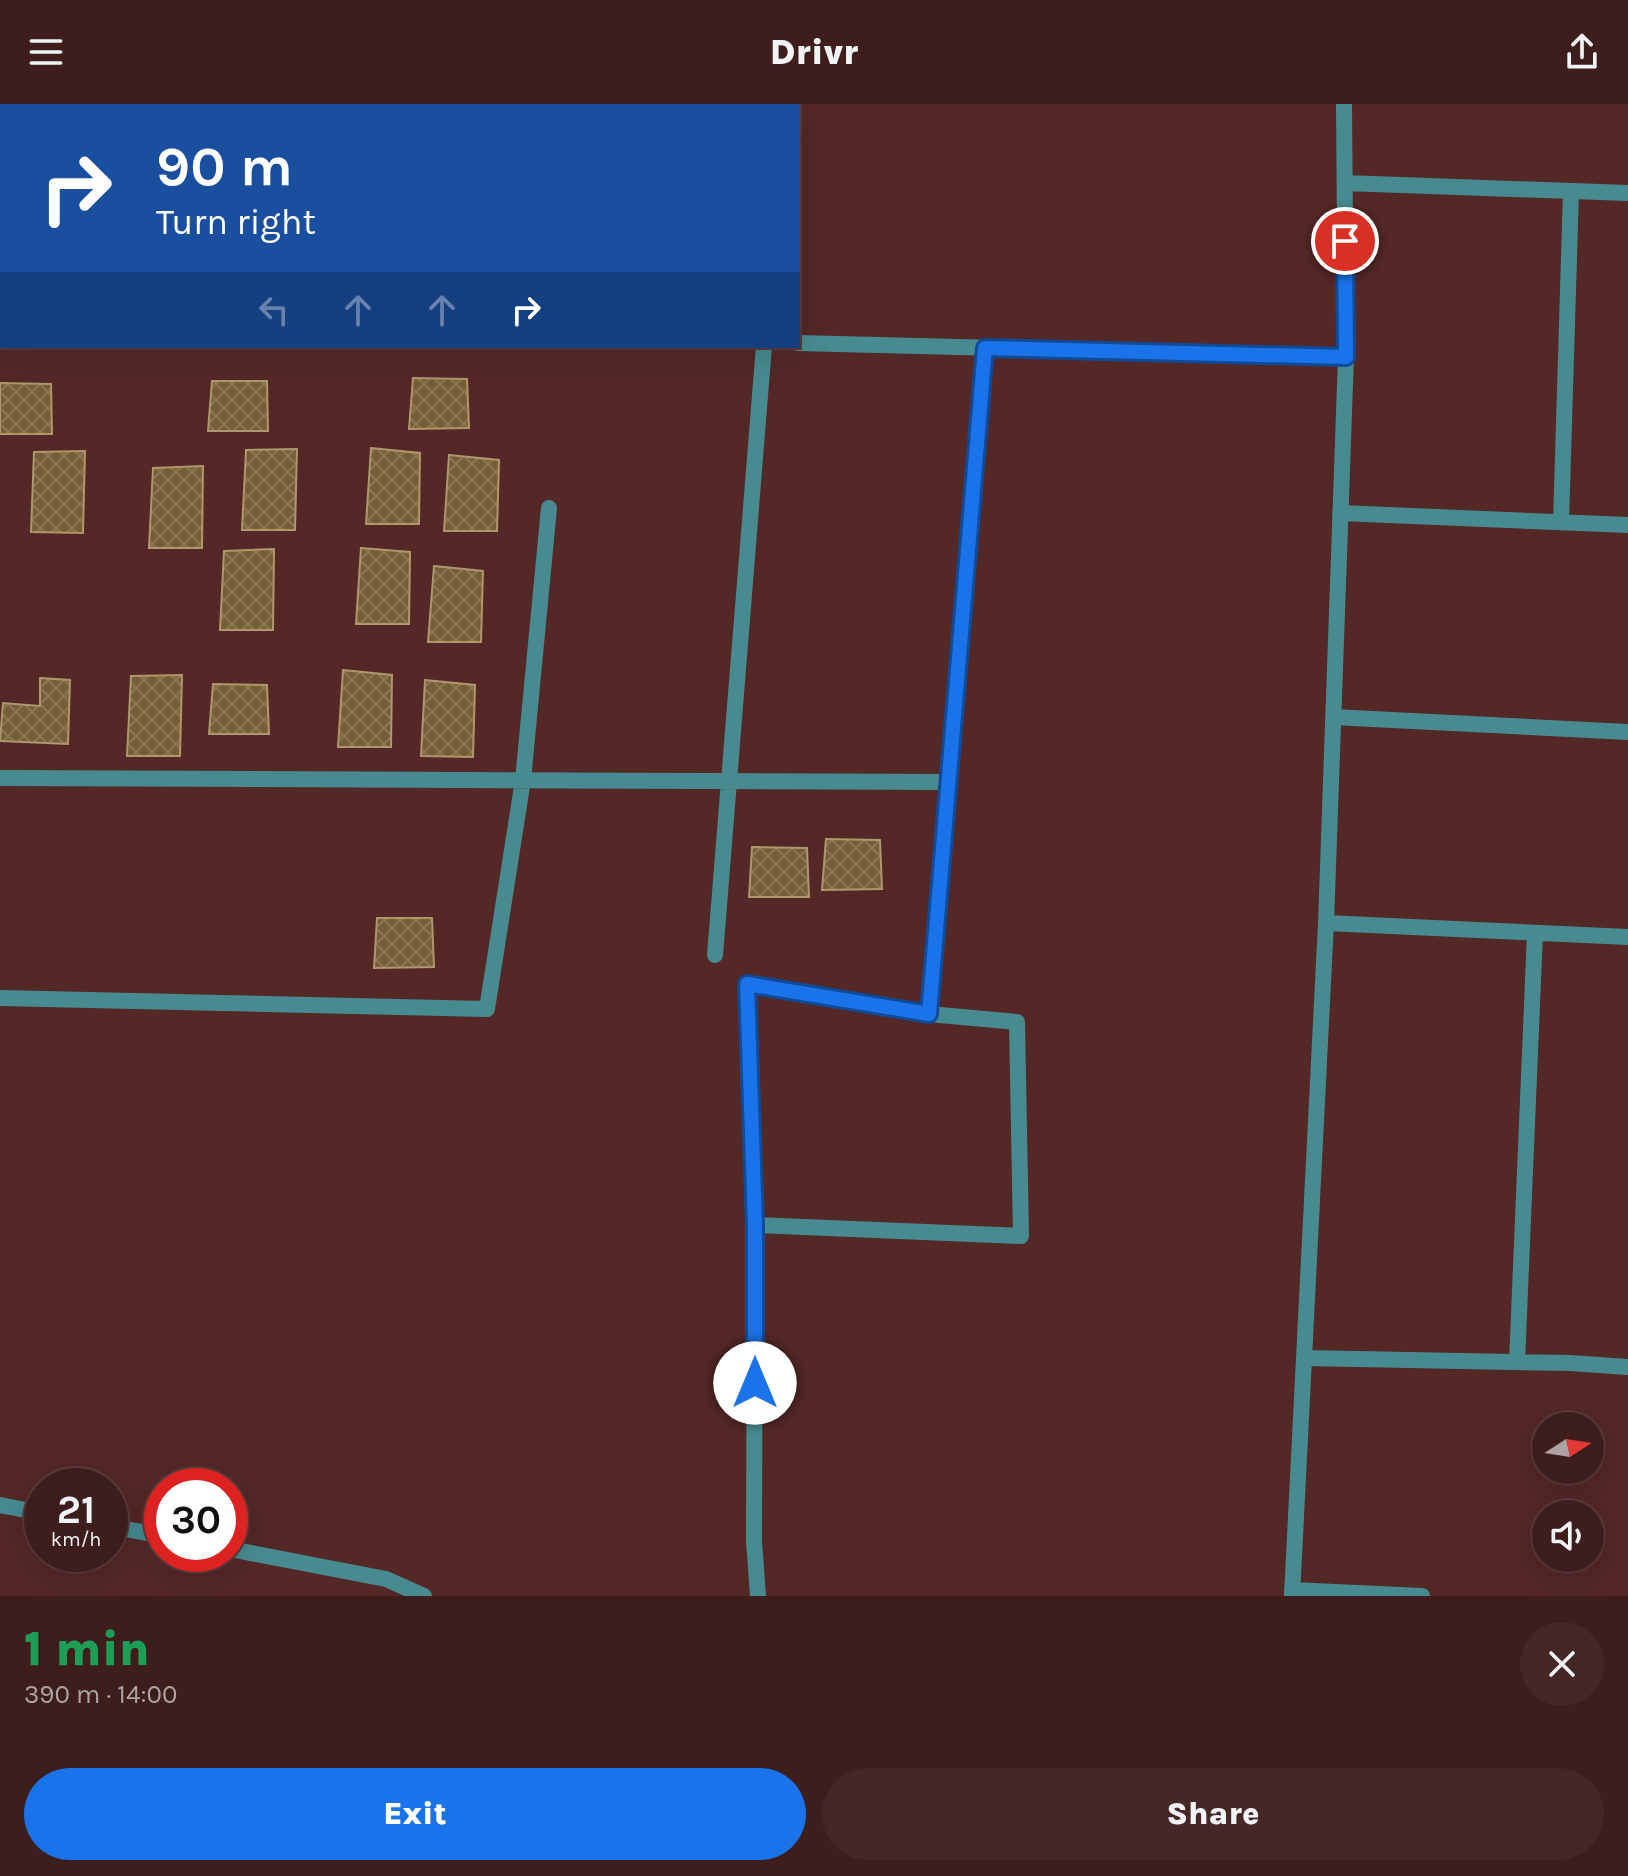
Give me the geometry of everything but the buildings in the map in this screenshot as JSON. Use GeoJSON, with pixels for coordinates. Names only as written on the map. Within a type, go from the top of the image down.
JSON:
{"type":"FeatureCollection","features":[{"type":"Feature","properties":{"kind":"street"},"geometry":{"type":"LineString","coordinates":[[1344,104],[1346,357],[1326,923],[1292,1593],[1422,1596]]}},
{"type":"Feature","properties":{"kind":"street"},"geometry":{"type":"LineString","coordinates":[[1345,183],[1628,193]]}},
{"type":"Feature","properties":{"kind":"street"},"geometry":{"type":"LineString","coordinates":[[1561,522],[1571,191]]}},
{"type":"Feature","properties":{"kind":"street"},"geometry":{"type":"LineString","coordinates":[[800,343],[1346,357]]}},
{"type":"Feature","properties":{"kind":"street"},"geometry":{"type":"LineString","coordinates":[[715,955],[764,348]]}},
{"type":"Feature","properties":{"kind":"street"},"geometry":{"type":"LineString","coordinates":[[929,1014],[985,348]]}},
{"type":"Feature","properties":{"kind":"street"},"geometry":{"type":"LineString","coordinates":[[0,998],[487,1009],[523,780],[549,508]]}},
{"type":"Feature","properties":{"kind":"street"},"geometry":{"type":"LineString","coordinates":[[1340,513],[1628,525]]}},
{"type":"Feature","properties":{"kind":"street"},"geometry":{"type":"LineString","coordinates":[[1333,717],[1628,732]]}},
{"type":"Feature","properties":{"kind":"street"},"geometry":{"type":"LineString","coordinates":[[0,778],[949,782]]}},
{"type":"Feature","properties":{"kind":"street"},"geometry":{"type":"LineString","coordinates":[[1326,923],[1628,937]]}},
{"type":"Feature","properties":{"kind":"street"},"geometry":{"type":"LineString","coordinates":[[1517,1362],[1535,933]]}},
{"type":"Feature","properties":{"kind":"street"},"geometry":{"type":"LineString","coordinates":[[755,1225],[1021,1236],[1017,1022],[929,1014],[747,984],[755,1225],[754,1541],[758,1596]]}},
{"type":"Feature","properties":{"kind":"street"},"geometry":{"type":"LineString","coordinates":[[1304,1358],[1628,1367]]}},
{"type":"Feature","properties":{"kind":"street"},"geometry":{"type":"LineString","coordinates":[[0,1505],[24,1510]]}},
{"type":"Feature","properties":{"kind":"street"},"geometry":{"type":"LineString","coordinates":[[248,1552],[386,1579],[424,1596]]}},
{"type":"Feature","properties":{"kind":"route"},"geometry":{"type":"LineString","coordinates":[[755,1383],[755,1225],[747,984],[929,1014],[985,348],[1346,357],[1345,241]]}}]}
